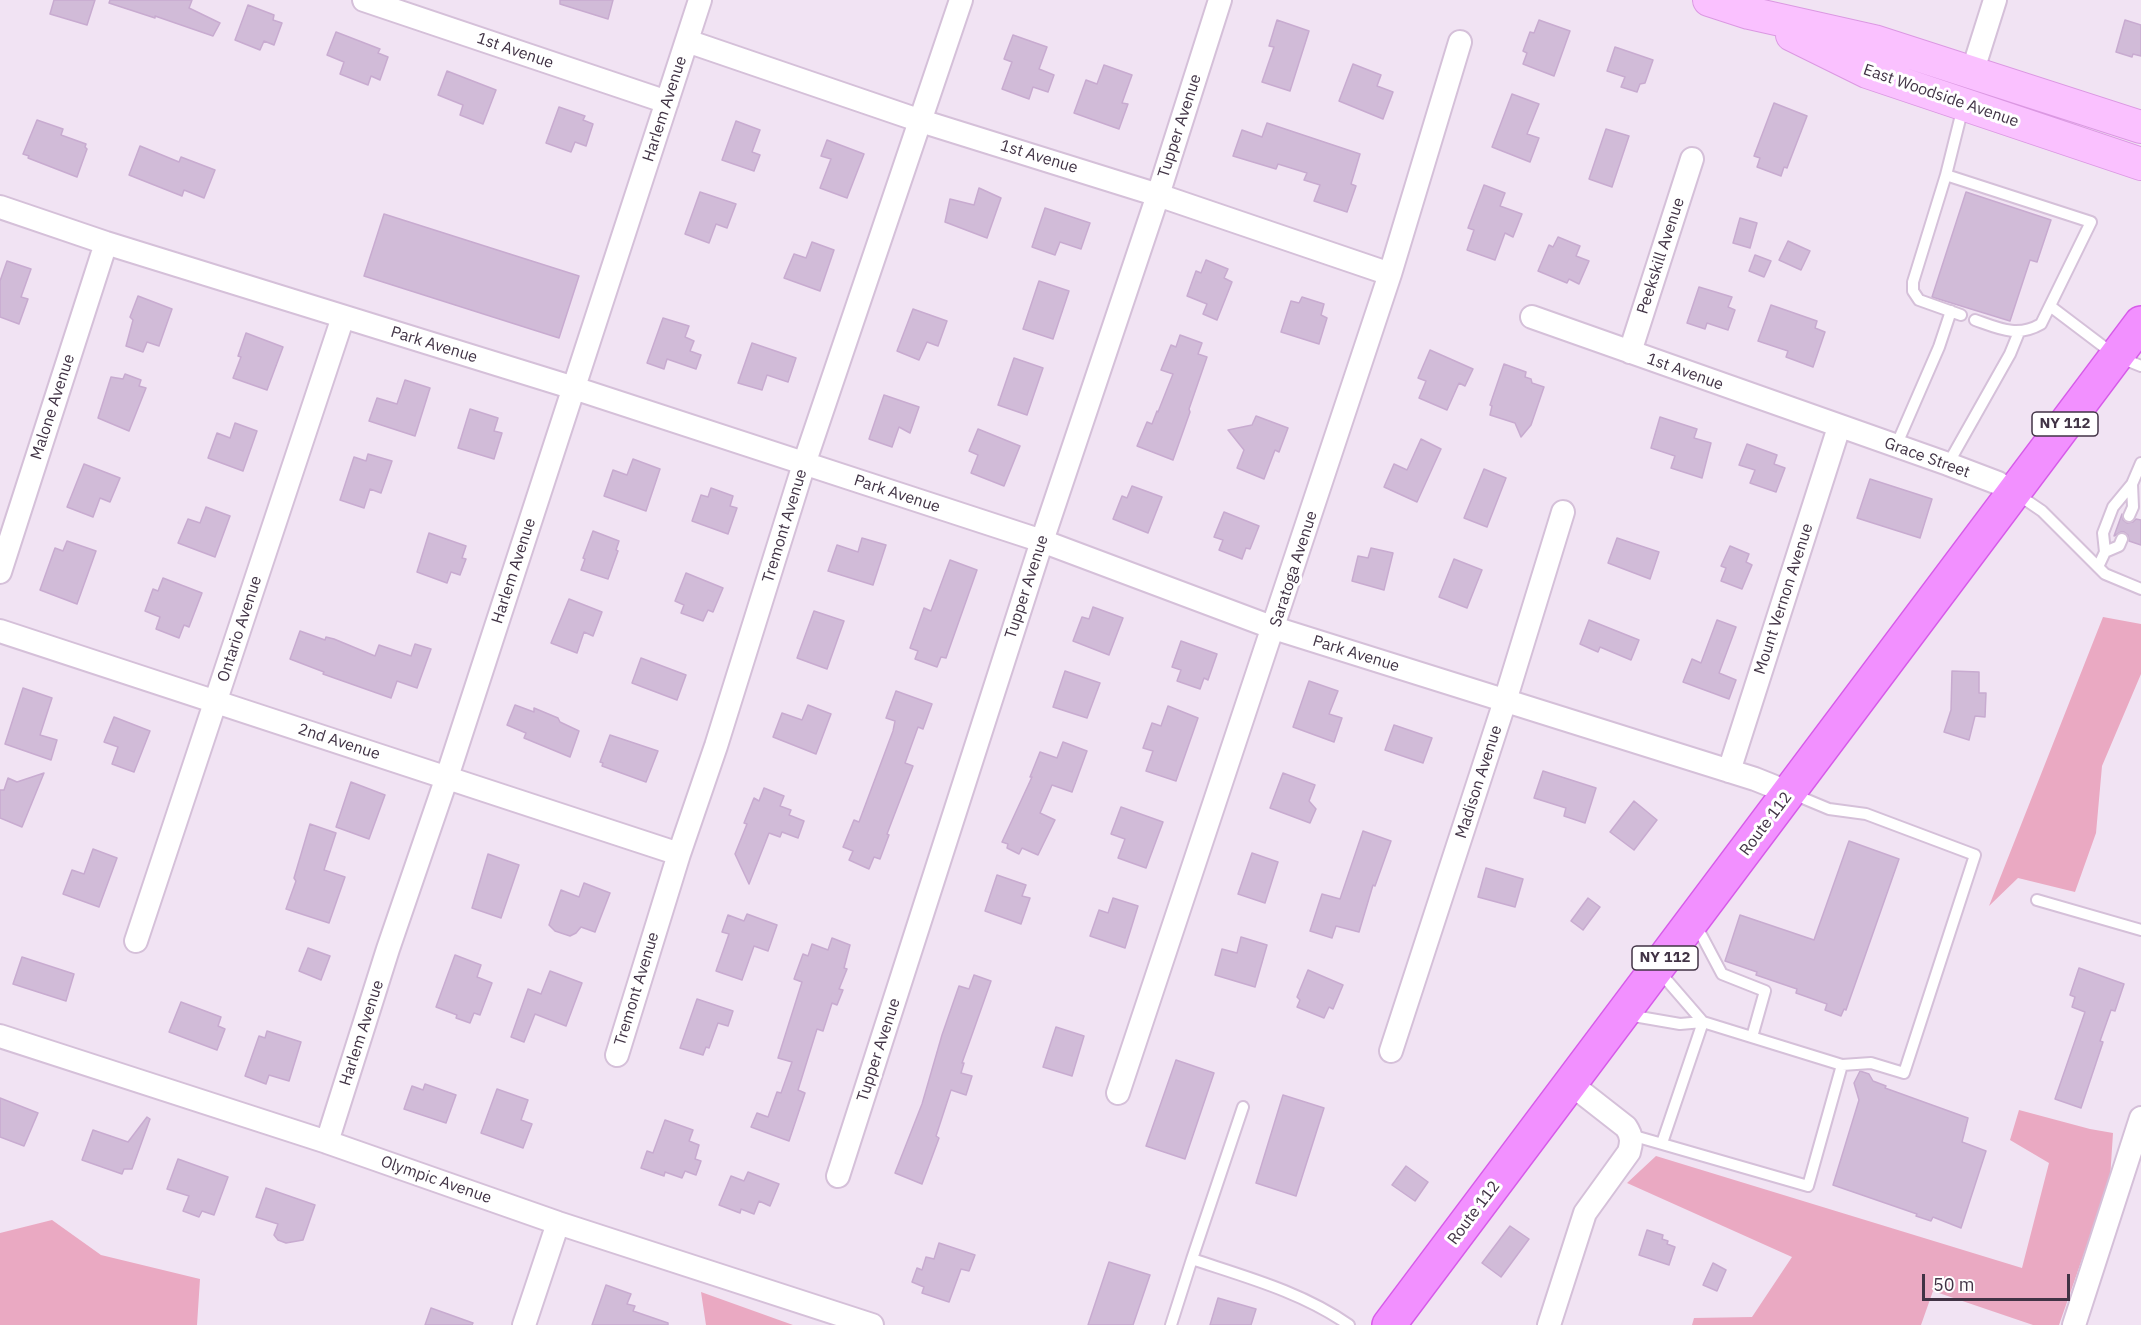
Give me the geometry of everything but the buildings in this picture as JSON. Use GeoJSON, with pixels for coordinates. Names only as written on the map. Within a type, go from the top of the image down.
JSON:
{"type":"FeatureCollection","features":[{"type":"Feature","properties":{"kind":"main road","name":"East Woodside Avenue"},"geometry":{"type":"LineString","coordinates":[[1709,0],[1749,13],[1874,40],[2141,127]]}},
{"type":"Feature","properties":{"kind":"main road","name":"East Woodside Avenue"},"geometry":{"type":"LineString","coordinates":[[1749,13],[1867,72],[2141,164]]}},
{"type":"Feature","properties":{"kind":"main road","name":"Route 112"},"geometry":{"type":"LineString","coordinates":[[1389,1325],[2014,492],[2128,361],[2141,322]]}},
{"type":"Feature","properties":{"kind":"street","name":"1st Avenue"},"geometry":{"type":"LineString","coordinates":[[364,0],[667,102]]}},
{"type":"Feature","properties":{"kind":"street","name":"Harlem Avenue"},"geometry":{"type":"LineString","coordinates":[[327,1143],[388,949],[447,777],[700,0]]}},
{"type":"Feature","properties":{"kind":"street","name":"Tremont Avenue"},"geometry":{"type":"LineString","coordinates":[[617,1055],[678,854],[716,746],[804,464],[961,0]]}},
{"type":"Feature","properties":{"kind":"street","name":"Tupper Avenue"},"geometry":{"type":"LineString","coordinates":[[838,1176],[1042,541],[1158,195],[1220,0]]}},
{"type":"Feature","properties":{"kind":"street"},"geometry":{"type":"LineString","coordinates":[[1972,73],[1995,0]]}},
{"type":"Feature","properties":{"kind":"street","name":"1st Avenue"},"geometry":{"type":"LineString","coordinates":[[687,41],[921,121],[1158,195],[1390,274]]}},
{"type":"Feature","properties":{"kind":"street","name":"Saratoga Avenue"},"geometry":{"type":"LineString","coordinates":[[1118,1093],[1390,274],[1461,42]]}},
{"type":"Feature","properties":{"kind":"street","name":"Peekskill Avenue"},"geometry":{"type":"LineString","coordinates":[[1630,352],[1692,159]]}},
{"type":"Feature","properties":{"kind":"street","name":"Park Avenue"},"geometry":{"type":"LineString","coordinates":[[0,207],[106,243],[574,388],[1042,541],[1274,628],[1729,771],[1790,793]]}},
{"type":"Feature","properties":{"kind":"street","name":"Malone Avenue"},"geometry":{"type":"LineString","coordinates":[[0,572],[106,243]]}},
{"type":"Feature","properties":{"kind":"street","name":"Ontario Avenue"},"geometry":{"type":"LineString","coordinates":[[136,941],[343,317]]}},
{"type":"Feature","properties":{"kind":"street","name":"1st Avenue"},"geometry":{"type":"LineString","coordinates":[[1532,317],[1839,427]]}},
{"type":"Feature","properties":{"kind":"street","name":"Grace Street"},"geometry":{"type":"LineString","coordinates":[[1839,427],[1948,464],[1998,483],[2014,492]]}},
{"type":"Feature","properties":{"kind":"street","name":"Mount Vernon Avenue"},"geometry":{"type":"LineString","coordinates":[[1729,771],[1839,427]]}},
{"type":"Feature","properties":{"kind":"street","name":"Madison Avenue"},"geometry":{"type":"LineString","coordinates":[[1391,1051],[1505,701],[1563,512]]}},
{"type":"Feature","properties":{"kind":"street","name":"2nd Avenue"},"geometry":{"type":"LineString","coordinates":[[0,631],[678,854]]}},
{"type":"Feature","properties":{"kind":"street","name":"Olympic Avenue"},"geometry":{"type":"LineString","coordinates":[[0,1035],[327,1143],[558,1223],[872,1325]]}},
{"type":"Feature","properties":{"kind":"street"},"geometry":{"type":"LineString","coordinates":[[1549,1325],[1586,1213],[1629,1152],[1632,1143],[1631,1135],[1626,1127],[1571,1084]]}},
{"type":"Feature","properties":{"kind":"street"},"geometry":{"type":"LineString","coordinates":[[2074,1325],[2141,1118]]}},
{"type":"Feature","properties":{"kind":"street"},"geometry":{"type":"LineString","coordinates":[[524,1325],[558,1223]]}},
{"type":"Feature","properties":{"kind":"lane"},"geometry":{"type":"LineString","coordinates":[[1896,446],[1956,313],[1919,300],[1913,291],[1913,282],[1946,175],[1964,106]]}},
{"type":"Feature","properties":{"kind":"lane"},"geometry":{"type":"LineString","coordinates":[[1946,175],[2091,222],[2041,324],[2031,329],[2009,332],[1975,320]]}},
{"type":"Feature","properties":{"kind":"lane"},"geometry":{"type":"LineString","coordinates":[[2050,306],[2128,361]]}},
{"type":"Feature","properties":{"kind":"lane"},"geometry":{"type":"LineString","coordinates":[[1948,464],[2010,354],[2019,332]]}},
{"type":"Feature","properties":{"kind":"lane"},"geometry":{"type":"LineString","coordinates":[[2098,567],[2104,552],[2103,533],[2113,507],[2132,484],[2141,463]]}},
{"type":"Feature","properties":{"kind":"lane"},"geometry":{"type":"LineString","coordinates":[[2129,516],[2133,507],[2132,484]]}},
{"type":"Feature","properties":{"kind":"lane"},"geometry":{"type":"LineString","coordinates":[[2014,492],[2042,511],[2105,574],[2141,589]]}},
{"type":"Feature","properties":{"kind":"lane"},"geometry":{"type":"LineString","coordinates":[[2104,552],[2119,546],[2122,539]]}},
{"type":"Feature","properties":{"kind":"lane"},"geometry":{"type":"LineString","coordinates":[[1623,1015],[1680,1024],[1703,1022],[1842,1065],[1871,1063],[1904,1073],[1975,855],[1866,814],[1829,809],[1790,793]]}},
{"type":"Feature","properties":{"kind":"lane"},"geometry":{"type":"LineString","coordinates":[[2037,900],[2141,930]]}},
{"type":"Feature","properties":{"kind":"lane"},"geometry":{"type":"LineString","coordinates":[[1694,920],[1722,974],[1765,991],[1752,1038]]}},
{"type":"Feature","properties":{"kind":"lane"},"geometry":{"type":"LineString","coordinates":[[1657,969],[1703,1022]]}},
{"type":"Feature","properties":{"kind":"lane"},"geometry":{"type":"LineString","coordinates":[[1662,1143],[1703,1022]]}},
{"type":"Feature","properties":{"kind":"lane"},"geometry":{"type":"LineString","coordinates":[[1631,1135],[1808,1186],[1842,1065]]}},
{"type":"Feature","properties":{"kind":"lane"},"geometry":{"type":"LineString","coordinates":[[1172,1325],[1243,1107]]}},
{"type":"Feature","properties":{"kind":"lane"},"geometry":{"type":"LineString","coordinates":[[1192,1259],[1287,1291],[1348,1325]]}},
{"type":"Feature","properties":{"kind":"shaded area"},"geometry":{"type":"Polygon","coordinates":[[[2103,617],[2141,624],[2141,674],[2102,766],[2096,833],[2075,892],[2018,878],[1989,906],[2103,617]]]}},
{"type":"Feature","properties":{"kind":"shaded area"},"geometry":{"type":"Polygon","coordinates":[[[2019,1110],[2113,1133],[2110,1179],[2059,1325],[2033,1325],[1933,1291],[1921,1325],[1692,1325],[1694,1318],[1752,1317],[1792,1257],[1627,1183],[1656,1156],[2022,1268],[2049,1163],[2010,1140],[2019,1110]]]}},
{"type":"Feature","properties":{"kind":"shaded area"},"geometry":{"type":"Polygon","coordinates":[[[52,1220],[101,1255],[200,1279],[197,1325],[0,1325],[0,1233],[52,1220]]]}},
{"type":"Feature","properties":{"kind":"shaded area"},"geometry":{"type":"Polygon","coordinates":[[[701,1292],[793,1325],[706,1325],[701,1292]]]}}]}
